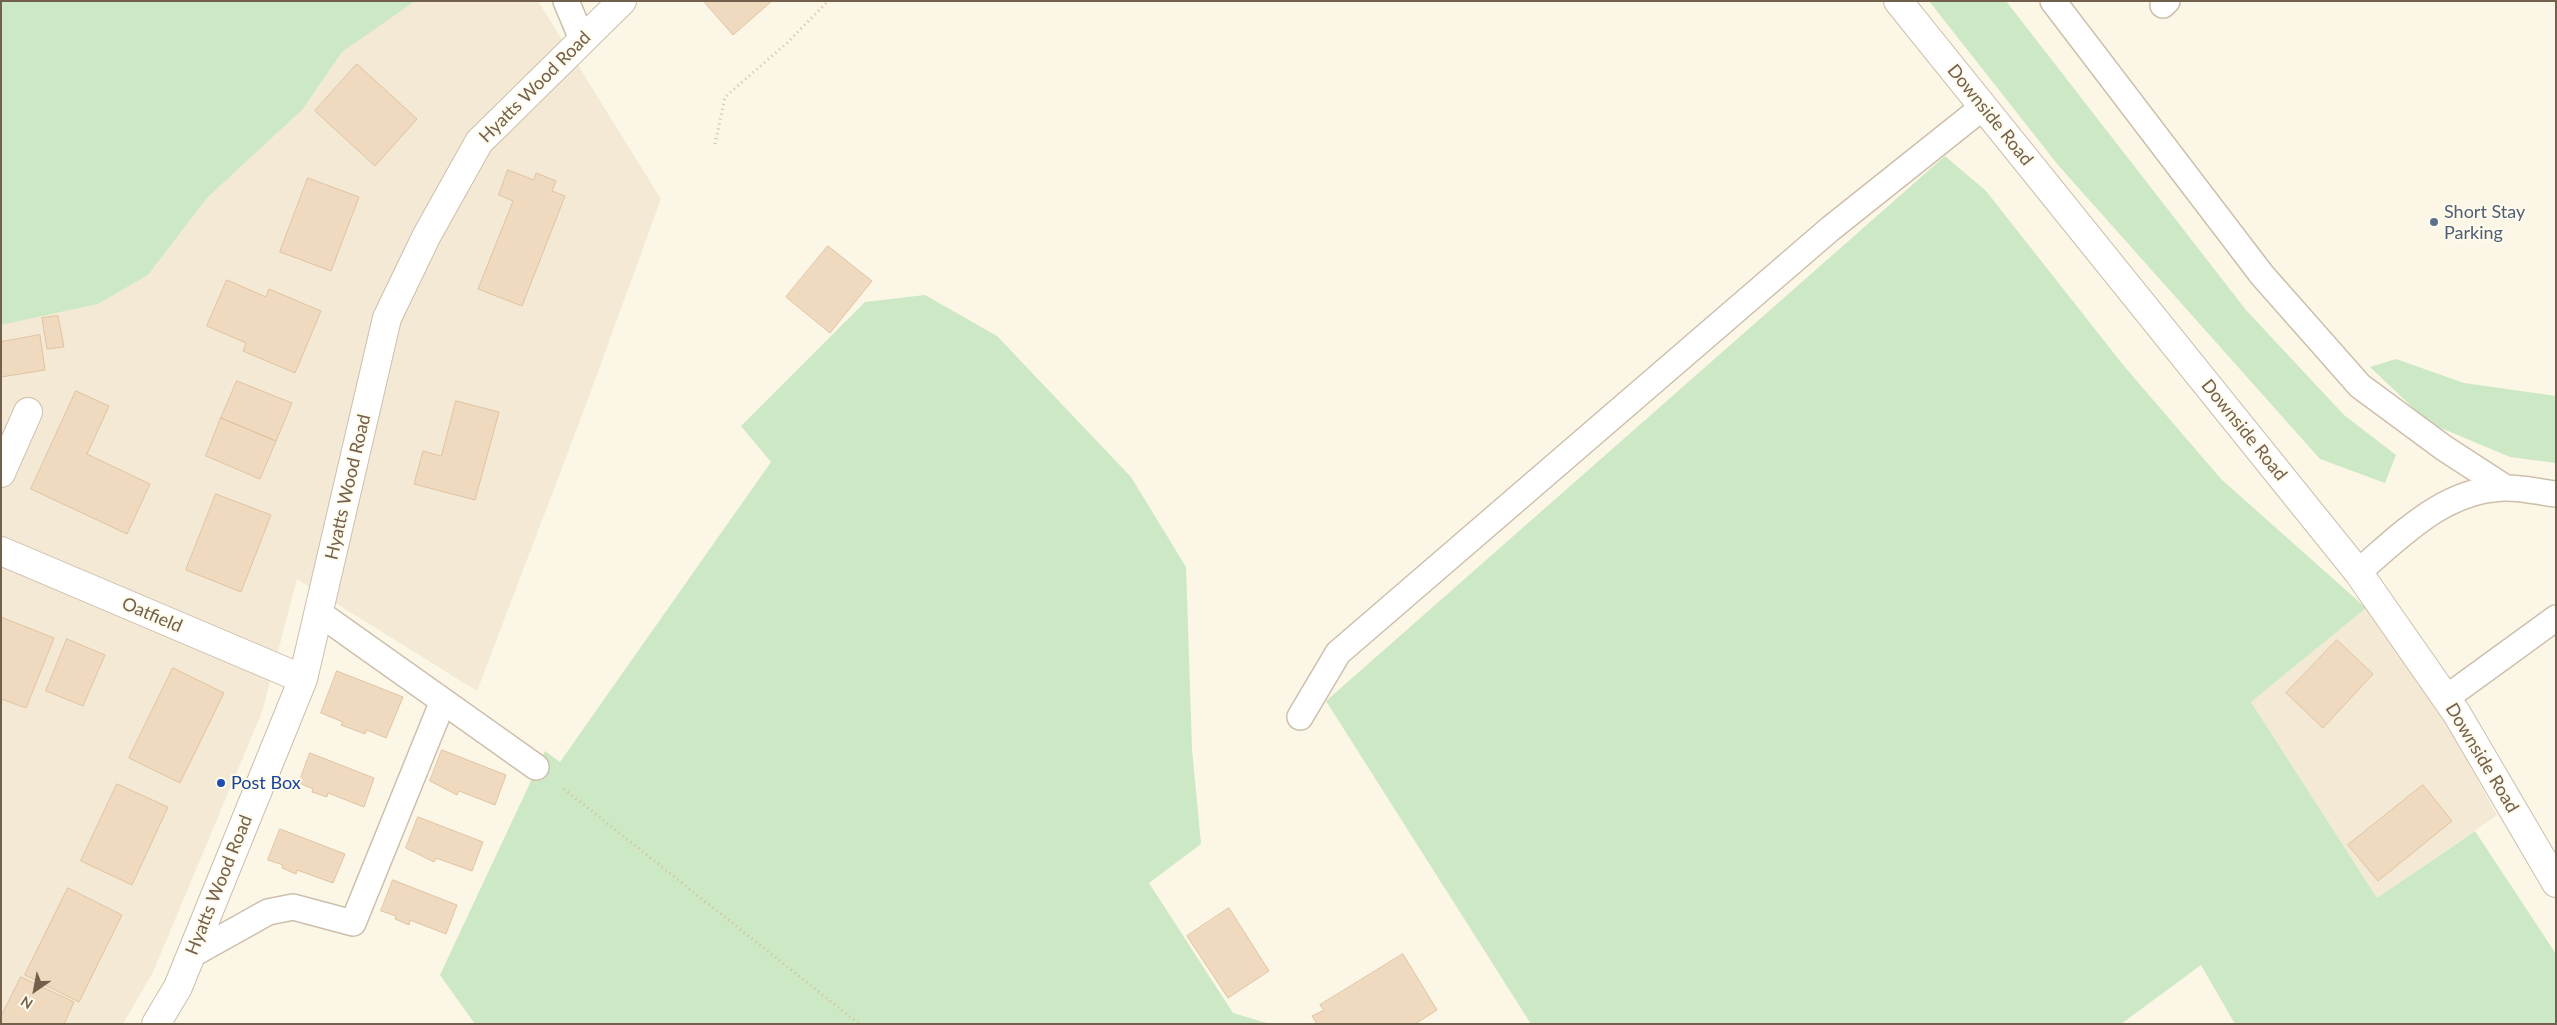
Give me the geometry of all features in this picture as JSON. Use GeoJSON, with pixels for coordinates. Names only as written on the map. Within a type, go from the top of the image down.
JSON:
{"type":"FeatureCollection","features":[{"type":"Feature","properties":{"kind":"street","name":"Hyatts Wood Road"},"geometry":{"type":"LineString","coordinates":[[156,1024],[178,987],[303,679],[387,318],[427,235],[478,142],[622,1]]}},
{"type":"Feature","properties":{"kind":"street","name":"Downside Road"},"geometry":{"type":"LineString","coordinates":[[1898,1],[2358,572],[2446,698],[2556,883]]}},
{"type":"Feature","properties":{"kind":"street"},"geometry":{"type":"LineString","coordinates":[[1,473],[28,412]]}},
{"type":"Feature","properties":{"kind":"street","name":"Oatfield"},"geometry":{"type":"LineString","coordinates":[[1,551],[303,679]]}},
{"type":"Feature","properties":{"kind":"lane"},"geometry":{"type":"LineString","coordinates":[[566,1],[582,39]]}},
{"type":"Feature","properties":{"kind":"lane"},"geometry":{"type":"LineString","coordinates":[[2053,1],[2262,275],[2360,386],[2444,448],[2504,488]]}},
{"type":"Feature","properties":{"kind":"lane"},"geometry":{"type":"LineString","coordinates":[[1300,717],[1338,653],[1830,229],[1983,107]]}},
{"type":"Feature","properties":{"kind":"lane"},"geometry":{"type":"LineString","coordinates":[[2358,572],[2424,516],[2465,493],[2504,488],[2556,494]]}},
{"type":"Feature","properties":{"kind":"lane"},"geometry":{"type":"LineString","coordinates":[[319,613],[536,767]]}},
{"type":"Feature","properties":{"kind":"lane"},"geometry":{"type":"LineString","coordinates":[[2446,698],[2556,618]]}},
{"type":"Feature","properties":{"kind":"lane"},"geometry":{"type":"LineString","coordinates":[[191,955],[268,912],[292,907],[353,923],[443,702]]}},
{"type":"Feature","properties":{"kind":"path"},"geometry":{"type":"LineString","coordinates":[[715,144],[726,96],[787,43],[828,1]]}},
{"type":"Feature","properties":{"kind":"path"},"geometry":{"type":"LineString","coordinates":[[536,767],[859,1024]]}},
{"type":"Feature","properties":{"kind":"shaded area"},"geometry":{"type":"Polygon","coordinates":[[[411,1],[538,1],[661,199],[584,410],[477,691],[297,579],[262,712],[153,972],[123,1024],[1,1024],[1,325],[98,304],[148,275],[207,198],[302,110],[342,52],[411,1]]]}},
{"type":"Feature","properties":{"kind":"shaded area"},"geometry":{"type":"Polygon","coordinates":[[[2366,608],[2443,717],[2497,815],[2377,898],[2251,702],[2366,608]]]}},
{"type":"Feature","properties":{"kind":"green space"},"geometry":{"type":"Polygon","coordinates":[[[1,1],[415,1],[342,52],[302,110],[207,198],[148,275],[98,304],[1,325],[1,1]]]}},
{"type":"Feature","properties":{"kind":"green space"},"geometry":{"type":"Polygon","coordinates":[[[1929,1],[2006,1],[2246,310],[2344,415],[2396,455],[2385,483],[2320,459],[2058,165],[1929,1]]]}},
{"type":"Feature","properties":{"kind":"green space"},"geometry":{"type":"Polygon","coordinates":[[[1945,156],[1986,191],[2124,366],[2221,479],[2366,608],[2251,702],[2377,898],[2475,831],[2556,954],[2556,1024],[2235,1024],[2201,965],[2121,1024],[1531,1024],[1326,701],[1945,156]]]}},
{"type":"Feature","properties":{"kind":"green space"},"geometry":{"type":"Polygon","coordinates":[[[925,295],[997,336],[1131,477],[1186,567],[1192,749],[1201,844],[1149,883],[1233,1013],[1270,1024],[475,1024],[440,975],[545,751],[560,762],[771,462],[741,426],[865,302],[925,295]]]}},
{"type":"Feature","properties":{"kind":"green space"},"geometry":{"type":"Polygon","coordinates":[[[2396,359],[2464,383],[2556,396],[2556,463],[2510,457],[2429,423],[2370,367],[2396,359]]]}},
{"type":"Feature","properties":{"kind":"building"},"geometry":{"type":"Polygon","coordinates":[[[707,1],[772,1],[733,35],[705,3],[707,1]]]}},
{"type":"Feature","properties":{"kind":"building"},"geometry":{"type":"Polygon","coordinates":[[[357,64],[417,119],[375,166],[315,111],[357,64]]]}},
{"type":"Feature","properties":{"kind":"building"},"geometry":{"type":"Polygon","coordinates":[[[508,170],[534,180],[536,173],[556,181],[552,191],[565,196],[522,306],[478,289],[513,201],[499,195],[508,170]]]}},
{"type":"Feature","properties":{"kind":"building"},"geometry":{"type":"Polygon","coordinates":[[[308,178],[359,197],[331,271],[280,252],[308,178]]]}},
{"type":"Feature","properties":{"kind":"building"},"geometry":{"type":"Polygon","coordinates":[[[828,246],[872,281],[830,333],[786,297],[828,246]]]}},
{"type":"Feature","properties":{"kind":"building"},"geometry":{"type":"Polygon","coordinates":[[[227,280],[266,297],[269,289],[321,311],[295,373],[243,351],[246,343],[207,326],[227,280]]]}},
{"type":"Feature","properties":{"kind":"building"},"geometry":{"type":"Polygon","coordinates":[[[58,316],[64,347],[47,349],[42,318],[58,316]]]}},
{"type":"Feature","properties":{"kind":"building"},"geometry":{"type":"Polygon","coordinates":[[[40,335],[45,370],[1,377],[1,342],[40,335]]]}},
{"type":"Feature","properties":{"kind":"building"},"geometry":{"type":"Polygon","coordinates":[[[237,381],[292,403],[276,441],[221,418],[237,381]]]}},
{"type":"Feature","properties":{"kind":"building"},"geometry":{"type":"Polygon","coordinates":[[[76,391],[109,406],[87,454],[150,484],[127,534],[31,489],[76,391]]]}},
{"type":"Feature","properties":{"kind":"building"},"geometry":{"type":"Polygon","coordinates":[[[456,401],[499,412],[475,500],[414,484],[423,451],[441,456],[456,401]]]}},
{"type":"Feature","properties":{"kind":"building"},"geometry":{"type":"Polygon","coordinates":[[[221,418],[276,441],[260,479],[206,456],[221,418]]]}},
{"type":"Feature","properties":{"kind":"building"},"geometry":{"type":"Polygon","coordinates":[[[216,494],[271,515],[241,592],[186,570],[216,494]]]}},
{"type":"Feature","properties":{"kind":"building"},"geometry":{"type":"Polygon","coordinates":[[[1,617],[54,638],[26,708],[1,699],[1,617]]]}},
{"type":"Feature","properties":{"kind":"building"},"geometry":{"type":"Polygon","coordinates":[[[67,639],[105,655],[83,706],[46,691],[67,639]]]}},
{"type":"Feature","properties":{"kind":"building"},"geometry":{"type":"Polygon","coordinates":[[[2337,640],[2373,674],[2323,728],[2286,693],[2337,640]]]}},
{"type":"Feature","properties":{"kind":"building"},"geometry":{"type":"Polygon","coordinates":[[[173,668],[224,693],[180,783],[129,758],[173,668]]]}},
{"type":"Feature","properties":{"kind":"building"},"geometry":{"type":"Polygon","coordinates":[[[337,671],[403,697],[386,738],[367,730],[365,734],[341,725],[343,722],[321,713],[337,671]]]}},
{"type":"Feature","properties":{"kind":"building"},"geometry":{"type":"Polygon","coordinates":[[[442,750],[506,775],[495,805],[459,791],[457,795],[430,781],[442,750]]]}},
{"type":"Feature","properties":{"kind":"building"},"geometry":{"type":"Polygon","coordinates":[[[310,753],[374,778],[364,807],[328,793],[327,797],[312,792],[313,789],[299,783],[310,753]]]}},
{"type":"Feature","properties":{"kind":"building"},"geometry":{"type":"Polygon","coordinates":[[[117,784],[168,807],[132,885],[81,861],[117,784]]]}},
{"type":"Feature","properties":{"kind":"building"},"geometry":{"type":"Polygon","coordinates":[[[2423,785],[2452,821],[2378,881],[2348,845],[2423,785]]]}},
{"type":"Feature","properties":{"kind":"building"},"geometry":{"type":"Polygon","coordinates":[[[418,817],[483,842],[472,871],[436,858],[434,862],[406,848],[418,817]]]}},
{"type":"Feature","properties":{"kind":"building"},"geometry":{"type":"Polygon","coordinates":[[[280,829],[345,854],[333,883],[297,870],[296,874],[282,868],[283,865],[268,860],[280,829]]]}},
{"type":"Feature","properties":{"kind":"building"},"geometry":{"type":"Polygon","coordinates":[[[393,880],[457,905],[446,934],[410,920],[409,925],[395,919],[396,916],[381,911],[393,880]]]}},
{"type":"Feature","properties":{"kind":"building"},"geometry":{"type":"Polygon","coordinates":[[[68,888],[122,915],[79,1002],[25,975],[68,888]]]}},
{"type":"Feature","properties":{"kind":"building"},"geometry":{"type":"Polygon","coordinates":[[[1229,908],[1269,971],[1228,998],[1187,936],[1229,908]]]}},
{"type":"Feature","properties":{"kind":"building"},"geometry":{"type":"Polygon","coordinates":[[[1403,954],[1437,1010],[1415,1024],[1317,1024],[1312,1016],[1324,1010],[1320,1005],[1403,954]]]}},
{"type":"Feature","properties":{"kind":"building"},"geometry":{"type":"Polygon","coordinates":[[[21,977],[74,1002],[64,1024],[1,1024],[1,1017],[21,977]]]}},
{"type":"Feature","properties":{"kind":"place","name":"Short Stay Parking"},"geometry":{"type":"Point","coordinates":[2434,222]}},
{"type":"Feature","properties":{"kind":"place","name":"Post Box"},"geometry":{"type":"Point","coordinates":[221,783]}}]}
